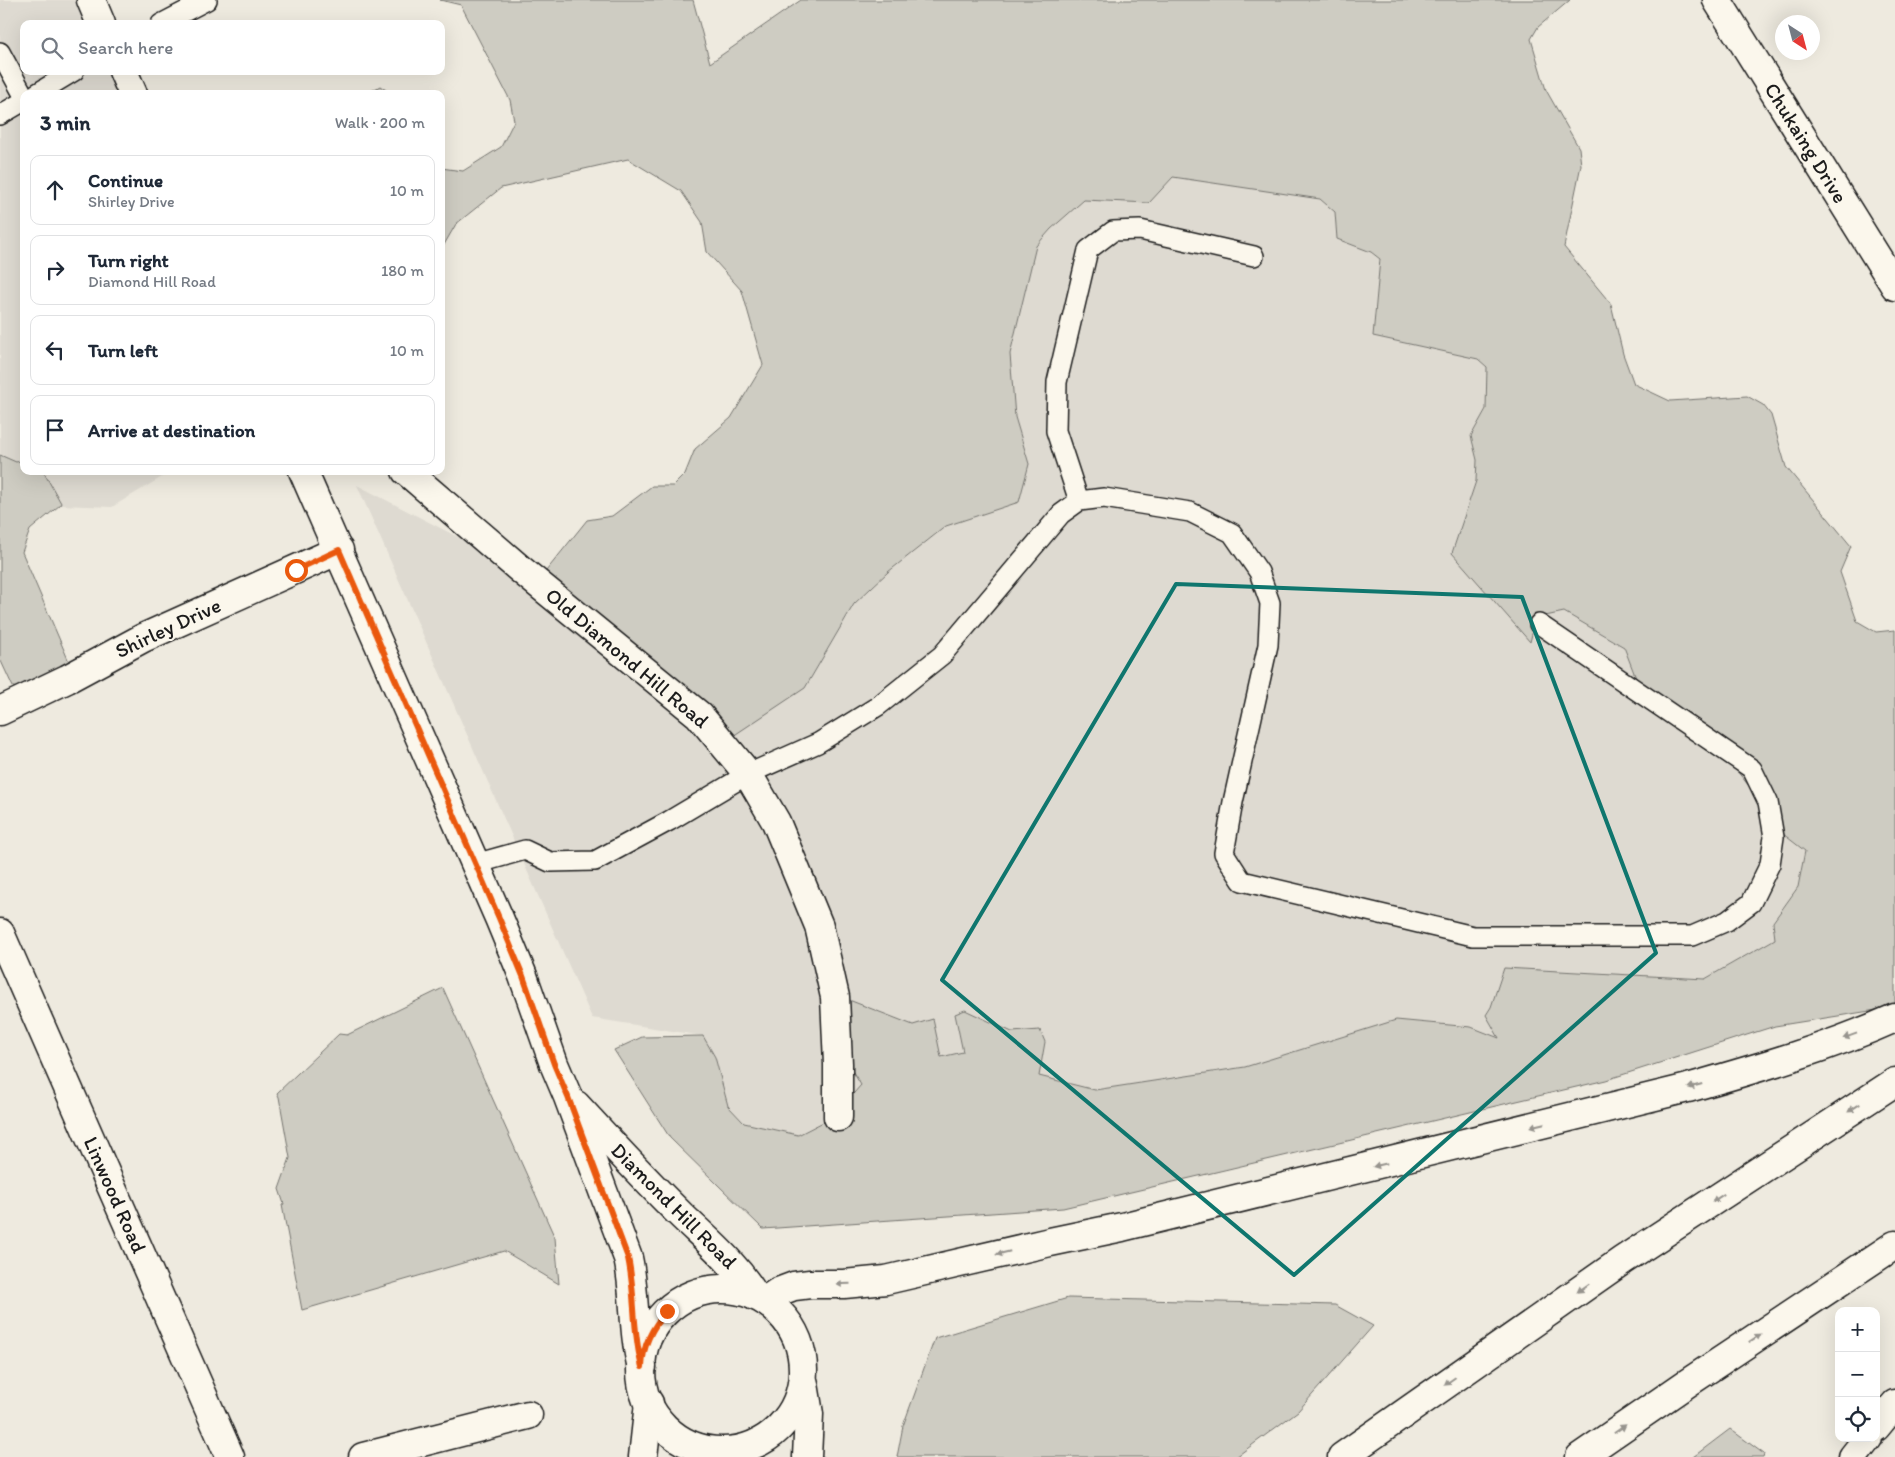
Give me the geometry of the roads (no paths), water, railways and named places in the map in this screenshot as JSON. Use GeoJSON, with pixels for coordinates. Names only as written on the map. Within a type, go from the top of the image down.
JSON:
{"type":"FeatureCollection","features":[{"type":"Feature","properties":{"kind":"main road"},"geometry":{"type":"LineString","coordinates":[[91,0],[100,20]]}},
{"type":"Feature","properties":{"kind":"main road","name":"Chukaing Drive"},"geometry":{"type":"LineString","coordinates":[[1717,0],[1895,286]]}},
{"type":"Feature","properties":{"kind":"main road"},"geometry":{"type":"LineString","coordinates":[[125,75],[131,90]]}},
{"type":"Feature","properties":{"kind":"main road","name":"Diamond Hill Road"},"geometry":{"type":"LineString","coordinates":[[304,475],[339,550],[523,976],[554,1064],[628,1258],[633,1286],[635,1333],[642,1367]]}},
{"type":"Feature","properties":{"kind":"main road","name":"Old Diamond Hill Road"},"geometry":{"type":"LineString","coordinates":[[411,475],[520,569],[699,715],[748,774],[776,822],[819,926],[834,997],[838,1064],[838,1116]]}},
{"type":"Feature","properties":{"kind":"main road","name":"Shirley Drive"},"geometry":{"type":"LineString","coordinates":[[0,711],[67,679],[143,638],[339,550]]}},
{"type":"Feature","properties":{"kind":"main road","name":"Linwood Road"},"geometry":{"type":"LineString","coordinates":[[0,933],[230,1457]]}},
{"type":"Feature","properties":{"kind":"main road"},"geometry":{"type":"LineString","coordinates":[[760,1298],[794,1286],[886,1280],[1050,1242],[1122,1228],[1754,1070],[1816,1049],[1895,1018]]}},
{"type":"Feature","properties":{"kind":"main road"},"geometry":{"type":"LineString","coordinates":[[1342,1457],[1623,1260],[1895,1082]]}},
{"type":"Feature","properties":{"kind":"main road","name":"Diamond Hill Road"},"geometry":{"type":"LineString","coordinates":[[568,1097],[682,1216],[726,1258],[760,1298]]}},
{"type":"Feature","properties":{"kind":"main road"},"geometry":{"type":"LineString","coordinates":[[1580,1457],[1895,1245]]}},
{"type":"Feature","properties":{"kind":"main road"},"geometry":{"type":"LineString","coordinates":[[686,1457],[649,1403],[643,1386],[644,1348],[653,1328],[667,1311],[684,1298],[705,1291],[725,1289],[746,1292],[760,1298],[781,1314],[793,1330],[800,1348],[809,1414],[807,1457]]}},
{"type":"Feature","properties":{"kind":"main road"},"geometry":{"type":"LineString","coordinates":[[670,1432],[687,1443],[705,1449],[734,1450],[754,1444],[771,1435],[790,1414],[799,1397],[803,1377]]}},
{"type":"Feature","properties":{"kind":"main road"},"geometry":{"type":"LineString","coordinates":[[642,1457],[649,1403]]}},
{"type":"Feature","properties":{"kind":"main road"},"geometry":{"type":"LineString","coordinates":[[1880,1422],[1895,1404]]}},
{"type":"Feature","properties":{"kind":"main road"},"geometry":{"type":"LineString","coordinates":[[363,1457],[528,1414]]}},
{"type":"Feature","properties":{"kind":"main road"},"geometry":{"type":"LineString","coordinates":[[1853,1457],[1865,1442]]}},
{"type":"Feature","properties":{"kind":"lane"},"geometry":{"type":"LineString","coordinates":[[169,20],[208,0]]}},
{"type":"Feature","properties":{"kind":"lane"},"geometry":{"type":"LineString","coordinates":[[0,52],[21,90]]}},
{"type":"Feature","properties":{"kind":"lane"},"geometry":{"type":"LineString","coordinates":[[43,90],[67,75]]}},
{"type":"Feature","properties":{"kind":"lane"},"geometry":{"type":"LineString","coordinates":[[0,116],[20,104]]}},
{"type":"Feature","properties":{"kind":"lane"},"geometry":{"type":"LineString","coordinates":[[1080,501],[1056,431],[1057,382],[1088,250],[1113,231],[1140,230],[1254,256]]}},
{"type":"Feature","properties":{"kind":"lane"},"geometry":{"type":"LineString","coordinates":[[475,864],[525,850],[550,862],[595,861],[669,821],[748,774],[818,742],[871,710],[942,655],[1061,514],[1080,501],[1104,498],[1190,512],[1232,533],[1259,572],[1270,603],[1268,645],[1232,802],[1224,853],[1242,881],[1473,936],[1692,936],[1727,921],[1750,903],[1770,864],[1774,837],[1768,802],[1752,769],[1539,624]]}}]}
